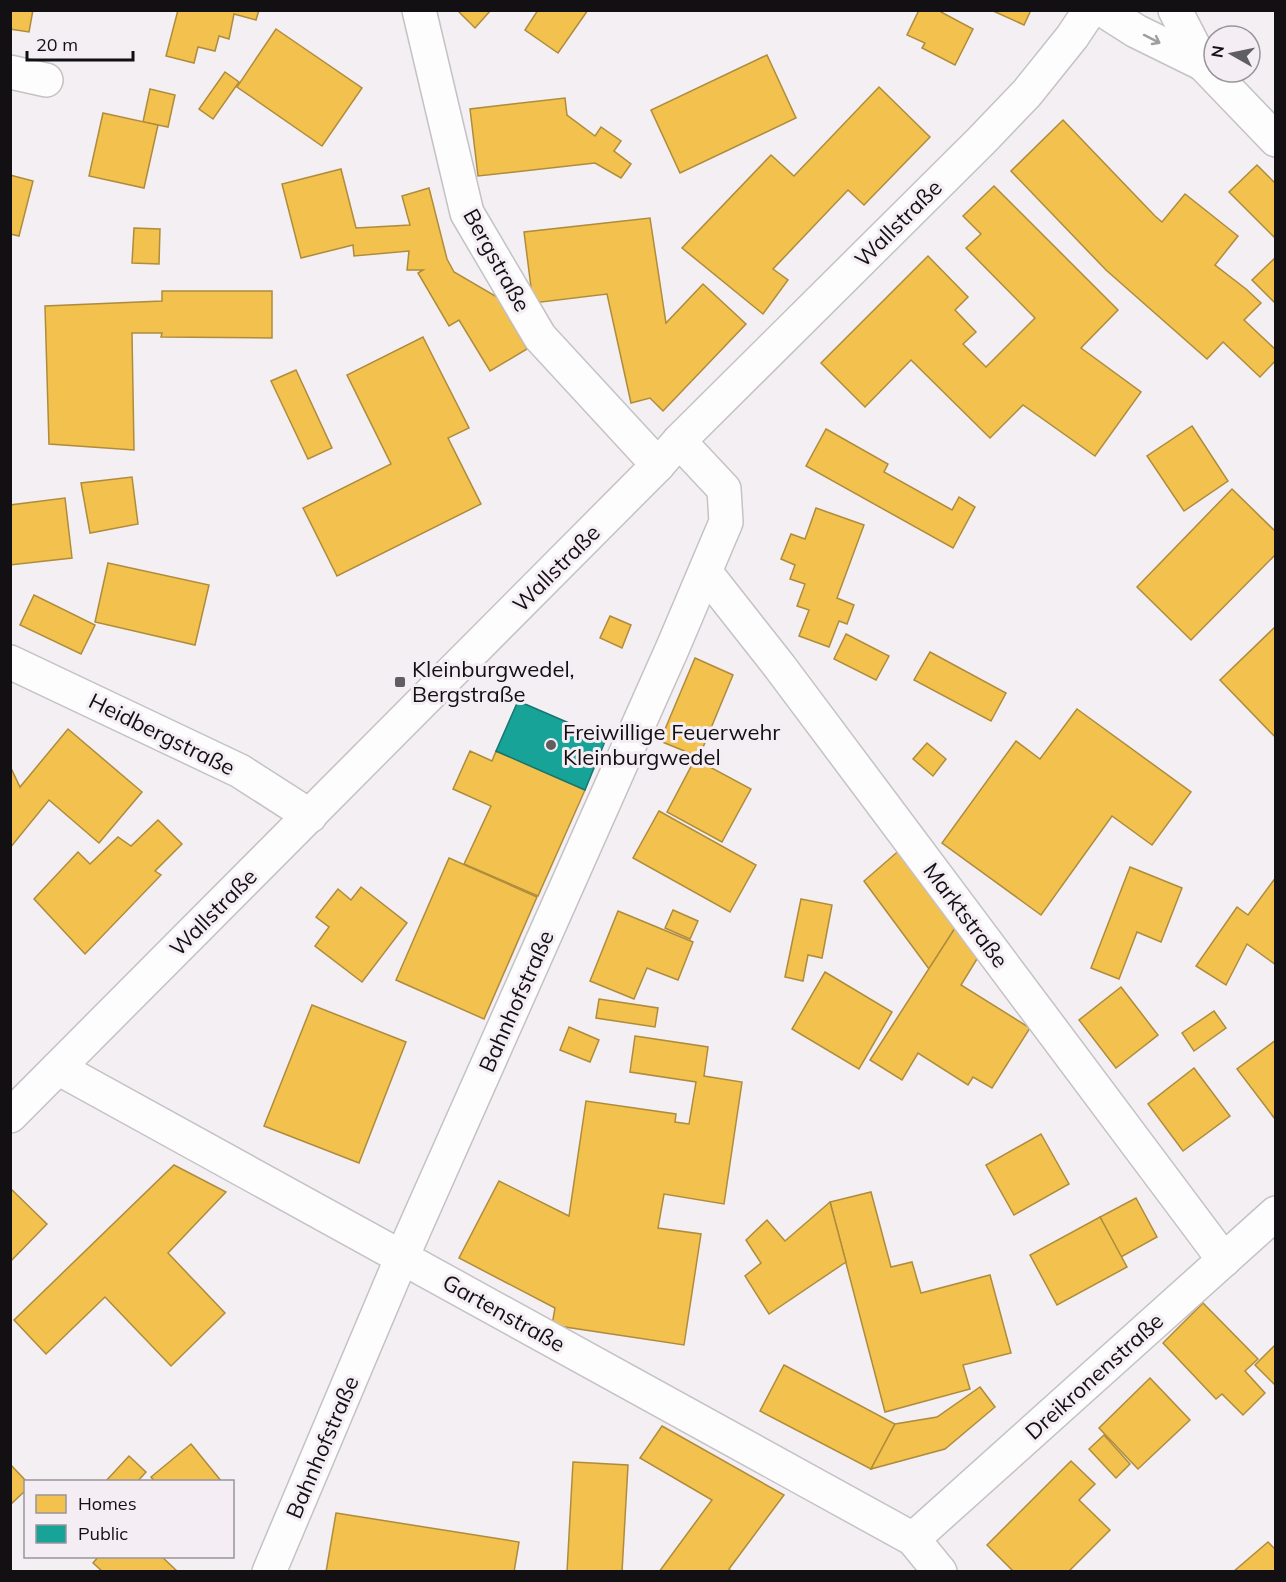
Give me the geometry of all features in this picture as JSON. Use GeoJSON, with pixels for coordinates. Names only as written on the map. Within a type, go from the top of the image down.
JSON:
{"type":"FeatureCollection","features":[{"type":"Feature","properties":{"kind":"street","name":"Bergstraße"},"geometry":{"type":"LineString","coordinates":[[419,10],[467,213],[540,338],[669,453]]}},
{"type":"Feature","properties":{"kind":"street","name":"Wallstraße"},"geometry":{"type":"LineString","coordinates":[[10,1116],[981,141],[1027,93],[1072,37],[1090,10]]}},
{"type":"Feature","properties":{"kind":"street"},"geometry":{"type":"LineString","coordinates":[[1103,10],[1136,31],[1202,64]]}},
{"type":"Feature","properties":{"kind":"street"},"geometry":{"type":"LineString","coordinates":[[1175,10],[1202,62]]}},
{"type":"Feature","properties":{"kind":"street"},"geometry":{"type":"LineString","coordinates":[[10,72],[46,80]]}},
{"type":"Feature","properties":{"kind":"street"},"geometry":{"type":"LineString","coordinates":[[1222,84],[1275,140]]}},
{"type":"Feature","properties":{"kind":"street","name":"Bahnhofstraße"},"geometry":{"type":"LineString","coordinates":[[269,1572],[402,1257],[706,573],[726,522],[724,489],[669,453]]}},
{"type":"Feature","properties":{"kind":"street","name":"Marktstraße"},"geometry":{"type":"LineString","coordinates":[[706,573],[780,667],[1224,1260]]}},
{"type":"Feature","properties":{"kind":"street","name":"Heidbergstraße"},"geometry":{"type":"LineString","coordinates":[[10,662],[240,771],[310,816]]}},
{"type":"Feature","properties":{"kind":"street","name":"Gartenstraße"},"geometry":{"type":"LineString","coordinates":[[58,1068],[913,1539],[940,1572]]}},
{"type":"Feature","properties":{"kind":"street","name":"Dreikronenstraße"},"geometry":{"type":"LineString","coordinates":[[913,1539],[1275,1213]]}},
{"type":"Feature","properties":{"kind":"building: Homes"},"geometry":{"type":"Polygon","coordinates":[[[10,10],[33,10],[29,32],[10,29],[10,10]]]}},
{"type":"Feature","properties":{"kind":"building: Homes"},"geometry":{"type":"Polygon","coordinates":[[[178,10],[259,10],[256,20],[234,14],[229,39],[219,36],[215,51],[198,47],[194,63],[166,56],[178,10]]]}},
{"type":"Feature","properties":{"kind":"building: Homes"},"geometry":{"type":"Polygon","coordinates":[[[457,10],[491,10],[475,28],[457,10]]]}},
{"type":"Feature","properties":{"kind":"building: Homes"},"geometry":{"type":"Polygon","coordinates":[[[538,10],[588,10],[558,53],[525,30],[538,10]]]}},
{"type":"Feature","properties":{"kind":"building: Homes"},"geometry":{"type":"Polygon","coordinates":[[[919,10],[941,10],[973,29],[955,65],[922,48],[925,43],[907,35],[919,10]]]}},
{"type":"Feature","properties":{"kind":"building: Homes"},"geometry":{"type":"Polygon","coordinates":[[[991,10],[1031,10],[1024,25],[991,10]]]}},
{"type":"Feature","properties":{"kind":"building: Homes"},"geometry":{"type":"Polygon","coordinates":[[[276,29],[362,88],[322,146],[237,87],[276,29]]]}},
{"type":"Feature","properties":{"kind":"building: Homes"},"geometry":{"type":"Polygon","coordinates":[[[767,55],[796,118],[680,173],[651,110],[767,55]]]}},
{"type":"Feature","properties":{"kind":"building: Homes"},"geometry":{"type":"Polygon","coordinates":[[[225,72],[239,82],[213,119],[199,109],[225,72]]]}},
{"type":"Feature","properties":{"kind":"building: Homes"},"geometry":{"type":"Polygon","coordinates":[[[879,87],[930,137],[864,205],[848,190],[773,269],[788,280],[763,314],[682,248],[771,155],[794,176],[879,87]]]}},
{"type":"Feature","properties":{"kind":"building: Homes"},"geometry":{"type":"Polygon","coordinates":[[[150,89],[175,95],[168,127],[143,122],[150,89]]]}},
{"type":"Feature","properties":{"kind":"building: Homes"},"geometry":{"type":"Polygon","coordinates":[[[565,98],[567,115],[595,136],[601,127],[621,141],[614,151],[631,164],[621,178],[595,163],[478,176],[470,109],[565,98]]]}},
{"type":"Feature","properties":{"kind":"building: Homes"},"geometry":{"type":"Polygon","coordinates":[[[103,113],[158,125],[144,188],[89,176],[103,113]]]}},
{"type":"Feature","properties":{"kind":"building: Homes"},"geometry":{"type":"Polygon","coordinates":[[[1063,120],[1162,222],[1185,194],[1238,236],[1215,265],[1261,303],[1244,320],[1276,350],[1276,360],[1260,377],[1223,342],[1207,359],[1106,270],[1011,171],[1063,120]]]}},
{"type":"Feature","properties":{"kind":"building: Homes"},"geometry":{"type":"Polygon","coordinates":[[[1257,165],[1276,184],[1276,239],[1229,192],[1257,165]]]}},
{"type":"Feature","properties":{"kind":"building: Homes"},"geometry":{"type":"Polygon","coordinates":[[[341,169],[356,228],[410,225],[402,196],[429,188],[447,259],[454,272],[497,297],[527,349],[490,371],[459,320],[449,326],[418,273],[423,270],[407,270],[409,251],[354,256],[353,245],[301,258],[282,184],[341,169]]]}},
{"type":"Feature","properties":{"kind":"building: Homes"},"geometry":{"type":"Polygon","coordinates":[[[10,175],[33,181],[19,236],[10,234],[10,175]]]}},
{"type":"Feature","properties":{"kind":"building: Homes"},"geometry":{"type":"Polygon","coordinates":[[[994,186],[1118,310],[1081,348],[1141,392],[1095,456],[1023,405],[990,438],[911,360],[865,407],[821,363],[928,256],[968,297],[955,310],[976,332],[963,344],[986,367],[1035,318],[966,248],[981,234],[963,216],[994,186]]]}},
{"type":"Feature","properties":{"kind":"building: Homes"},"geometry":{"type":"Polygon","coordinates":[[[650,218],[666,323],[703,284],[746,324],[663,411],[650,398],[631,403],[607,294],[533,303],[524,232],[650,218]]]}},
{"type":"Feature","properties":{"kind":"building: Homes"},"geometry":{"type":"Polygon","coordinates":[[[134,228],[160,229],[159,264],[132,263],[134,228]]]}},
{"type":"Feature","properties":{"kind":"building: Homes"},"geometry":{"type":"Polygon","coordinates":[[[1276,257],[1276,304],[1252,280],[1276,257]]]}},
{"type":"Feature","properties":{"kind":"building: Homes"},"geometry":{"type":"Polygon","coordinates":[[[162,291],[272,291],[272,338],[161,337],[162,333],[132,333],[134,450],[49,444],[45,306],[162,301],[162,291]]]}},
{"type":"Feature","properties":{"kind":"building: Homes"},"geometry":{"type":"Polygon","coordinates":[[[423,337],[469,428],[448,438],[481,504],[337,576],[303,508],[391,464],[347,375],[423,337]]]}},
{"type":"Feature","properties":{"kind":"building: Homes"},"geometry":{"type":"Polygon","coordinates":[[[296,370],[332,448],[308,459],[271,381],[296,370]]]}},
{"type":"Feature","properties":{"kind":"building: Homes"},"geometry":{"type":"Polygon","coordinates":[[[1192,426],[1228,481],[1184,511],[1147,456],[1192,426]]]}},
{"type":"Feature","properties":{"kind":"building: Homes"},"geometry":{"type":"Polygon","coordinates":[[[826,429],[888,464],[884,472],[952,510],[959,497],[975,507],[953,548],[806,466],[826,429]]]}},
{"type":"Feature","properties":{"kind":"building: Homes"},"geometry":{"type":"Polygon","coordinates":[[[132,477],[138,524],[90,533],[81,483],[132,477]]]}},
{"type":"Feature","properties":{"kind":"building: Homes"},"geometry":{"type":"Polygon","coordinates":[[[1232,489],[1276,532],[1276,554],[1191,640],[1137,587],[1232,489]]]}},
{"type":"Feature","properties":{"kind":"building: Homes"},"geometry":{"type":"Polygon","coordinates":[[[65,498],[72,558],[10,565],[10,505],[65,498]]]}},
{"type":"Feature","properties":{"kind":"building: Homes"},"geometry":{"type":"Polygon","coordinates":[[[816,508],[864,525],[837,598],[854,605],[847,624],[839,621],[829,647],[799,636],[809,610],[797,606],[805,584],[790,579],[795,565],[781,559],[791,534],[805,539],[816,508]]]}},
{"type":"Feature","properties":{"kind":"building: Homes"},"geometry":{"type":"Polygon","coordinates":[[[108,563],[209,585],[195,645],[95,622],[108,563]]]}},
{"type":"Feature","properties":{"kind":"building: Homes"},"geometry":{"type":"Polygon","coordinates":[[[34,595],[95,625],[81,654],[20,625],[34,595]]]}},
{"type":"Feature","properties":{"kind":"building: Homes"},"geometry":{"type":"Polygon","coordinates":[[[610,616],[631,625],[622,648],[600,638],[610,616]]]}},
{"type":"Feature","properties":{"kind":"building: Homes"},"geometry":{"type":"Polygon","coordinates":[[[1276,626],[1276,738],[1220,680],[1276,626]]]}},
{"type":"Feature","properties":{"kind":"building: Homes"},"geometry":{"type":"Polygon","coordinates":[[[846,634],[889,656],[876,680],[834,659],[846,634]]]}},
{"type":"Feature","properties":{"kind":"building: Homes"},"geometry":{"type":"Polygon","coordinates":[[[930,652],[1006,693],[991,721],[914,680],[930,652]]]}},
{"type":"Feature","properties":{"kind":"building: Homes"},"geometry":{"type":"Polygon","coordinates":[[[695,658],[733,675],[699,757],[660,741],[695,658]]]}},
{"type":"Feature","properties":{"kind":"building: Homes"},"geometry":{"type":"Polygon","coordinates":[[[1077,709],[1191,792],[1152,845],[1112,816],[1041,915],[942,843],[1016,741],[1040,759],[1077,709]]]}},
{"type":"Feature","properties":{"kind":"building: Homes"},"geometry":{"type":"Polygon","coordinates":[[[68,729],[142,792],[99,843],[49,800],[10,848],[10,766],[20,787],[68,729]]]}},
{"type":"Feature","properties":{"kind":"building: Homes"},"geometry":{"type":"Polygon","coordinates":[[[927,743],[946,759],[933,776],[913,759],[927,743]]]}},
{"type":"Feature","properties":{"kind":"building: Homes"},"geometry":{"type":"Polygon","coordinates":[[[470,751],[492,761],[496,751],[585,790],[538,896],[464,864],[491,806],[453,789],[470,751]]]}},
{"type":"Feature","properties":{"kind":"building: Homes"},"geometry":{"type":"Polygon","coordinates":[[[695,759],[751,789],[722,842],[667,812],[695,759]]]}},
{"type":"Feature","properties":{"kind":"building: Homes"},"geometry":{"type":"Polygon","coordinates":[[[659,811],[756,865],[730,912],[633,858],[659,811]]]}},
{"type":"Feature","properties":{"kind":"building: Homes"},"geometry":{"type":"Polygon","coordinates":[[[158,820],[182,844],[155,871],[161,875],[85,954],[34,899],[78,852],[90,864],[118,837],[131,846],[158,820]]]}},
{"type":"Feature","properties":{"kind":"building: Homes"},"geometry":{"type":"Polygon","coordinates":[[[903,847],[957,925],[929,969],[864,881],[903,847]]]}},
{"type":"Feature","properties":{"kind":"building: Homes"},"geometry":{"type":"Polygon","coordinates":[[[449,858],[537,897],[484,1019],[396,980],[449,858]]]}},
{"type":"Feature","properties":{"kind":"building: Homes"},"geometry":{"type":"Polygon","coordinates":[[[1130,867],[1182,888],[1161,942],[1137,932],[1119,979],[1091,968],[1130,867]]]}},
{"type":"Feature","properties":{"kind":"building: Homes"},"geometry":{"type":"Polygon","coordinates":[[[1276,877],[1276,965],[1247,944],[1226,985],[1196,966],[1237,907],[1248,915],[1276,877]]]}},
{"type":"Feature","properties":{"kind":"building: Homes"},"geometry":{"type":"Polygon","coordinates":[[[361,887],[407,923],[362,982],[315,946],[329,927],[316,917],[338,889],[351,900],[361,887]]]}},
{"type":"Feature","properties":{"kind":"building: Homes"},"geometry":{"type":"Polygon","coordinates":[[[801,899],[832,905],[822,958],[808,955],[803,981],[785,977],[801,899]]]}},
{"type":"Feature","properties":{"kind":"building: Homes"},"geometry":{"type":"Polygon","coordinates":[[[673,910],[698,921],[690,939],[665,928],[673,910]]]}},
{"type":"Feature","properties":{"kind":"building: Homes"},"geometry":{"type":"Polygon","coordinates":[[[618,911],[693,942],[678,980],[647,968],[634,999],[590,981],[618,911]]]}},
{"type":"Feature","properties":{"kind":"building: Homes"},"geometry":{"type":"Polygon","coordinates":[[[957,925],[980,954],[961,985],[1030,1028],[992,1088],[973,1077],[968,1085],[918,1053],[902,1080],[870,1060],[957,925]]]}},
{"type":"Feature","properties":{"kind":"building: Homes"},"geometry":{"type":"Polygon","coordinates":[[[825,972],[892,1012],[859,1069],[792,1029],[825,972]]]}},
{"type":"Feature","properties":{"kind":"building: Homes"},"geometry":{"type":"Polygon","coordinates":[[[1121,987],[1158,1035],[1116,1068],[1079,1020],[1121,987]]]}},
{"type":"Feature","properties":{"kind":"building: Homes"},"geometry":{"type":"Polygon","coordinates":[[[599,999],[658,1008],[655,1027],[596,1018],[599,999]]]}},
{"type":"Feature","properties":{"kind":"building: Homes"},"geometry":{"type":"Polygon","coordinates":[[[312,1005],[406,1042],[359,1163],[264,1126],[312,1005]]]}},
{"type":"Feature","properties":{"kind":"building: Homes"},"geometry":{"type":"Polygon","coordinates":[[[1214,1011],[1226,1028],[1194,1051],[1182,1033],[1214,1011]]]}},
{"type":"Feature","properties":{"kind":"building: Homes"},"geometry":{"type":"Polygon","coordinates":[[[569,1027],[599,1040],[590,1062],[560,1050],[569,1027]]]}},
{"type":"Feature","properties":{"kind":"building: Homes"},"geometry":{"type":"Polygon","coordinates":[[[635,1036],[708,1047],[704,1076],[742,1082],[724,1204],[664,1194],[658,1228],[701,1234],[684,1345],[552,1325],[555,1308],[459,1258],[499,1181],[569,1216],[586,1101],[676,1114],[675,1122],[689,1124],[696,1082],[630,1072],[635,1036]]]}},
{"type":"Feature","properties":{"kind":"building: Homes"},"geometry":{"type":"Polygon","coordinates":[[[1276,1040],[1276,1118],[1275,1119],[1237,1069],[1276,1040]]]}},
{"type":"Feature","properties":{"kind":"building: Homes"},"geometry":{"type":"Polygon","coordinates":[[[1194,1068],[1230,1116],[1183,1151],[1148,1104],[1194,1068]]]}},
{"type":"Feature","properties":{"kind":"building: Homes"},"geometry":{"type":"Polygon","coordinates":[[[1041,1134],[1069,1184],[1014,1215],[986,1165],[1041,1134]]]}},
{"type":"Feature","properties":{"kind":"building: Homes"},"geometry":{"type":"Polygon","coordinates":[[[174,1165],[226,1192],[168,1253],[225,1313],[171,1366],[105,1297],[46,1354],[14,1320],[174,1165]]]}},
{"type":"Feature","properties":{"kind":"building: Homes"},"geometry":{"type":"Polygon","coordinates":[[[10,1188],[47,1224],[10,1262],[10,1188]]]}},
{"type":"Feature","properties":{"kind":"building: Homes"},"geometry":{"type":"Polygon","coordinates":[[[871,1192],[891,1267],[912,1262],[921,1293],[990,1275],[1011,1353],[963,1365],[970,1389],[885,1412],[830,1202],[871,1192]]]}},
{"type":"Feature","properties":{"kind":"building: Homes"},"geometry":{"type":"Polygon","coordinates":[[[1136,1198],[1157,1237],[1121,1257],[1100,1217],[1136,1198]]]}},
{"type":"Feature","properties":{"kind":"building: Homes"},"geometry":{"type":"Polygon","coordinates":[[[830,1202],[846,1262],[769,1314],[745,1276],[761,1263],[746,1240],[767,1220],[785,1241],[830,1202]]]}},
{"type":"Feature","properties":{"kind":"building: Homes"},"geometry":{"type":"Polygon","coordinates":[[[1100,1217],[1127,1267],[1057,1305],[1030,1255],[1100,1217]]]}},
{"type":"Feature","properties":{"kind":"building: Homes"},"geometry":{"type":"Polygon","coordinates":[[[1203,1303],[1258,1359],[1245,1371],[1265,1393],[1243,1415],[1222,1394],[1216,1399],[1163,1343],[1203,1303]]]}},
{"type":"Feature","properties":{"kind":"building: Homes"},"geometry":{"type":"Polygon","coordinates":[[[1276,1344],[1276,1386],[1255,1365],[1276,1344]]]}},
{"type":"Feature","properties":{"kind":"building: Homes"},"geometry":{"type":"Polygon","coordinates":[[[784,1365],[895,1424],[871,1469],[760,1411],[784,1365]]]}},
{"type":"Feature","properties":{"kind":"building: Homes"},"geometry":{"type":"Polygon","coordinates":[[[1150,1378],[1190,1420],[1138,1469],[1099,1428],[1150,1378]]]}},
{"type":"Feature","properties":{"kind":"building: Homes"},"geometry":{"type":"Polygon","coordinates":[[[980,1387],[995,1407],[945,1449],[871,1469],[895,1424],[937,1417],[980,1387]]]}},
{"type":"Feature","properties":{"kind":"building: Homes"},"geometry":{"type":"Polygon","coordinates":[[[662,1426],[784,1495],[729,1569],[732,1572],[659,1572],[712,1500],[640,1458],[662,1426]]]}},
{"type":"Feature","properties":{"kind":"building: Homes"},"geometry":{"type":"Polygon","coordinates":[[[1104,1435],[1130,1464],[1116,1478],[1089,1449],[1104,1435]]]}},
{"type":"Feature","properties":{"kind":"building: Homes"},"geometry":{"type":"Polygon","coordinates":[[[191,1444],[220,1480],[153,1480],[151,1477],[191,1444]]]}},
{"type":"Feature","properties":{"kind":"building: Homes"},"geometry":{"type":"Polygon","coordinates":[[[129,1456],[146,1472],[139,1480],[107,1480],[129,1456]]]}},
{"type":"Feature","properties":{"kind":"building: Homes"},"geometry":{"type":"Polygon","coordinates":[[[1071,1461],[1095,1484],[1079,1500],[1110,1530],[1068,1572],[1014,1572],[987,1545],[1071,1461]]]}},
{"type":"Feature","properties":{"kind":"building: Homes"},"geometry":{"type":"Polygon","coordinates":[[[573,1462],[628,1465],[622,1572],[567,1572],[573,1462]]]}},
{"type":"Feature","properties":{"kind":"building: Homes"},"geometry":{"type":"Polygon","coordinates":[[[10,1464],[25,1480],[24,1492],[10,1505],[10,1464]]]}},
{"type":"Feature","properties":{"kind":"building: Homes"},"geometry":{"type":"Polygon","coordinates":[[[336,1513],[519,1542],[514,1572],[326,1572],[336,1513]]]}},
{"type":"Feature","properties":{"kind":"building: Homes"},"geometry":{"type":"Polygon","coordinates":[[[1268,1542],[1276,1550],[1276,1572],[1233,1572],[1268,1542]]]}},
{"type":"Feature","properties":{"kind":"building: Homes"},"geometry":{"type":"Polygon","coordinates":[[[97,1558],[163,1558],[177,1571],[103,1572],[93,1563],[97,1558]]]}},
{"type":"Feature","properties":{"kind":"building: Public","name":"Freiwillige Feuerwehr Kleinburgwedel"},"geometry":{"type":"Polygon","coordinates":[[[518,701],[606,739],[585,790],[496,751],[518,701]]]}},
{"type":"Feature","properties":{"kind":"place","name":"Kleinburgwedel, Bergstraße"},"geometry":{"type":"Point","coordinates":[400,682]}},
{"type":"Feature","properties":{"kind":"place","name":"Freiwillige Feuerwehr Kleinburgwedel"},"geometry":{"type":"Point","coordinates":[551,745]}}]}
